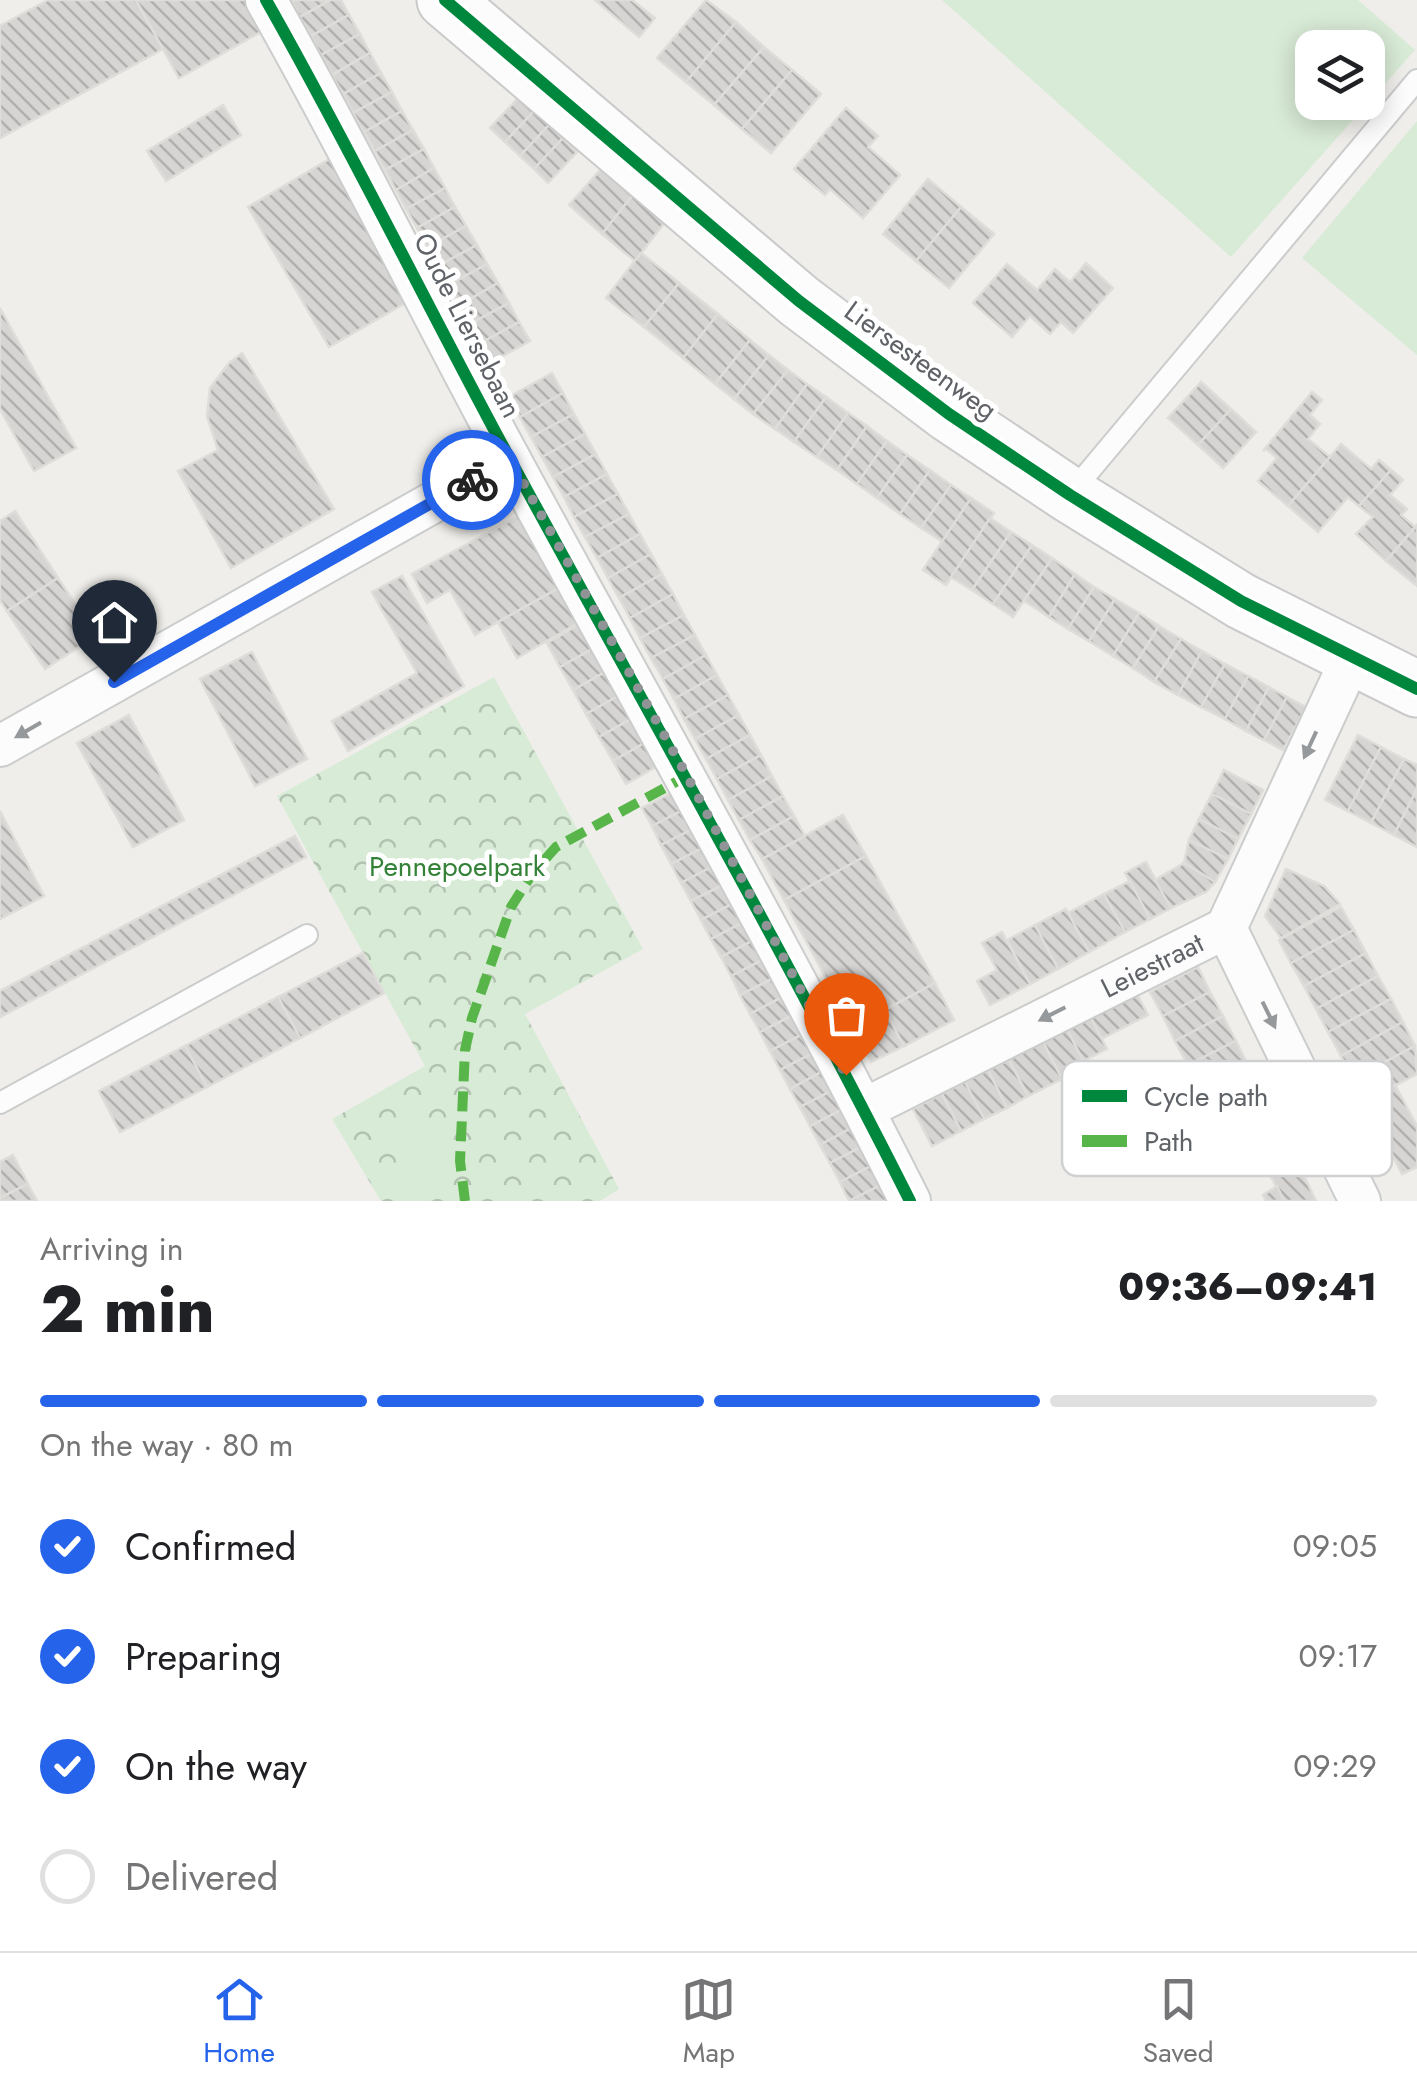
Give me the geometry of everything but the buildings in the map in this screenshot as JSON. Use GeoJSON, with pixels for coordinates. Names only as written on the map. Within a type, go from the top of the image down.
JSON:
{"type":"FeatureCollection","features":[{"type":"Feature","properties":{"kind":"main road","name":"Liersesteenweg"},"geometry":{"type":"LineString","coordinates":[[447,0],[799,302],[949,414],[1241,601],[1417,689]]}},
{"type":"Feature","properties":{"kind":"street","name":"Oude Liersebaan"},"geometry":{"type":"LineString","coordinates":[[266,0],[328,109],[510,459],[687,776],[910,1201]]}},
{"type":"Feature","properties":{"kind":"street"},"geometry":{"type":"LineString","coordinates":[[0,746],[510,459]]}},
{"type":"Feature","properties":{"kind":"street","name":"Leiestraat"},"geometry":{"type":"LineString","coordinates":[[864,1108],[1226,928],[1352,657]]}},
{"type":"Feature","properties":{"kind":"street"},"geometry":{"type":"LineString","coordinates":[[1226,928],[1291,1061]]}},
{"type":"Feature","properties":{"kind":"street"},"geometry":{"type":"LineString","coordinates":[[1348,1176],[1360,1201]]}},
{"type":"Feature","properties":{"kind":"lane"},"geometry":{"type":"LineString","coordinates":[[1070,495],[1417,80]]}},
{"type":"Feature","properties":{"kind":"lane"},"geometry":{"type":"LineString","coordinates":[[0,1103],[307,934]]}},
{"type":"Feature","properties":{"kind":"green space"},"geometry":{"type":"Polygon","coordinates":[[[942,0],[1358,0],[1415,50],[1385,84],[1385,30],[1295,30],[1295,120],[1353,120],[1231,257],[942,0]]]}},
{"type":"Feature","properties":{"kind":"green space"},"geometry":{"type":"Polygon","coordinates":[[[1417,121],[1417,355],[1302,258],[1417,121]]]}},
{"type":"Feature","properties":{"kind":"green space","name":"Pennepoelpark"},"geometry":{"type":"Polygon","coordinates":[[[494,677],[643,949],[525,1014],[619,1189],[600,1201],[381,1201],[332,1119],[425,1066],[277,796],[494,677]]]}},
{"type":"Feature","properties":{"kind":"green space"},"geometry":{"type":"Polygon","coordinates":[[[447,1124],[452,1194],[403,1197],[398,1127],[447,1124]]]}},
{"type":"Feature","properties":{"kind":"marked path"},"geometry":{"type":"LineString","coordinates":[[465,1201],[460,1161],[465,1050],[472,1018],[511,907],[556,847],[687,776]]}},
{"type":"Feature","properties":{"kind":"cycle path"},"geometry":{"type":"LineString","coordinates":[[266,0],[511,461],[764,922],[910,1201]]}},
{"type":"Feature","properties":{"kind":"cycle path"},"geometry":{"type":"LineString","coordinates":[[445,0],[799,301],[949,414],[1241,601],[1417,689]]}},
{"type":"Feature","properties":{"kind":"way so far"},"geometry":{"type":"LineString","coordinates":[[472,480],[510,459],[687,776],[846,1075]]}},
{"type":"Feature","properties":{"kind":"route"},"geometry":{"type":"LineString","coordinates":[[114,682],[472,480]]}}]}
